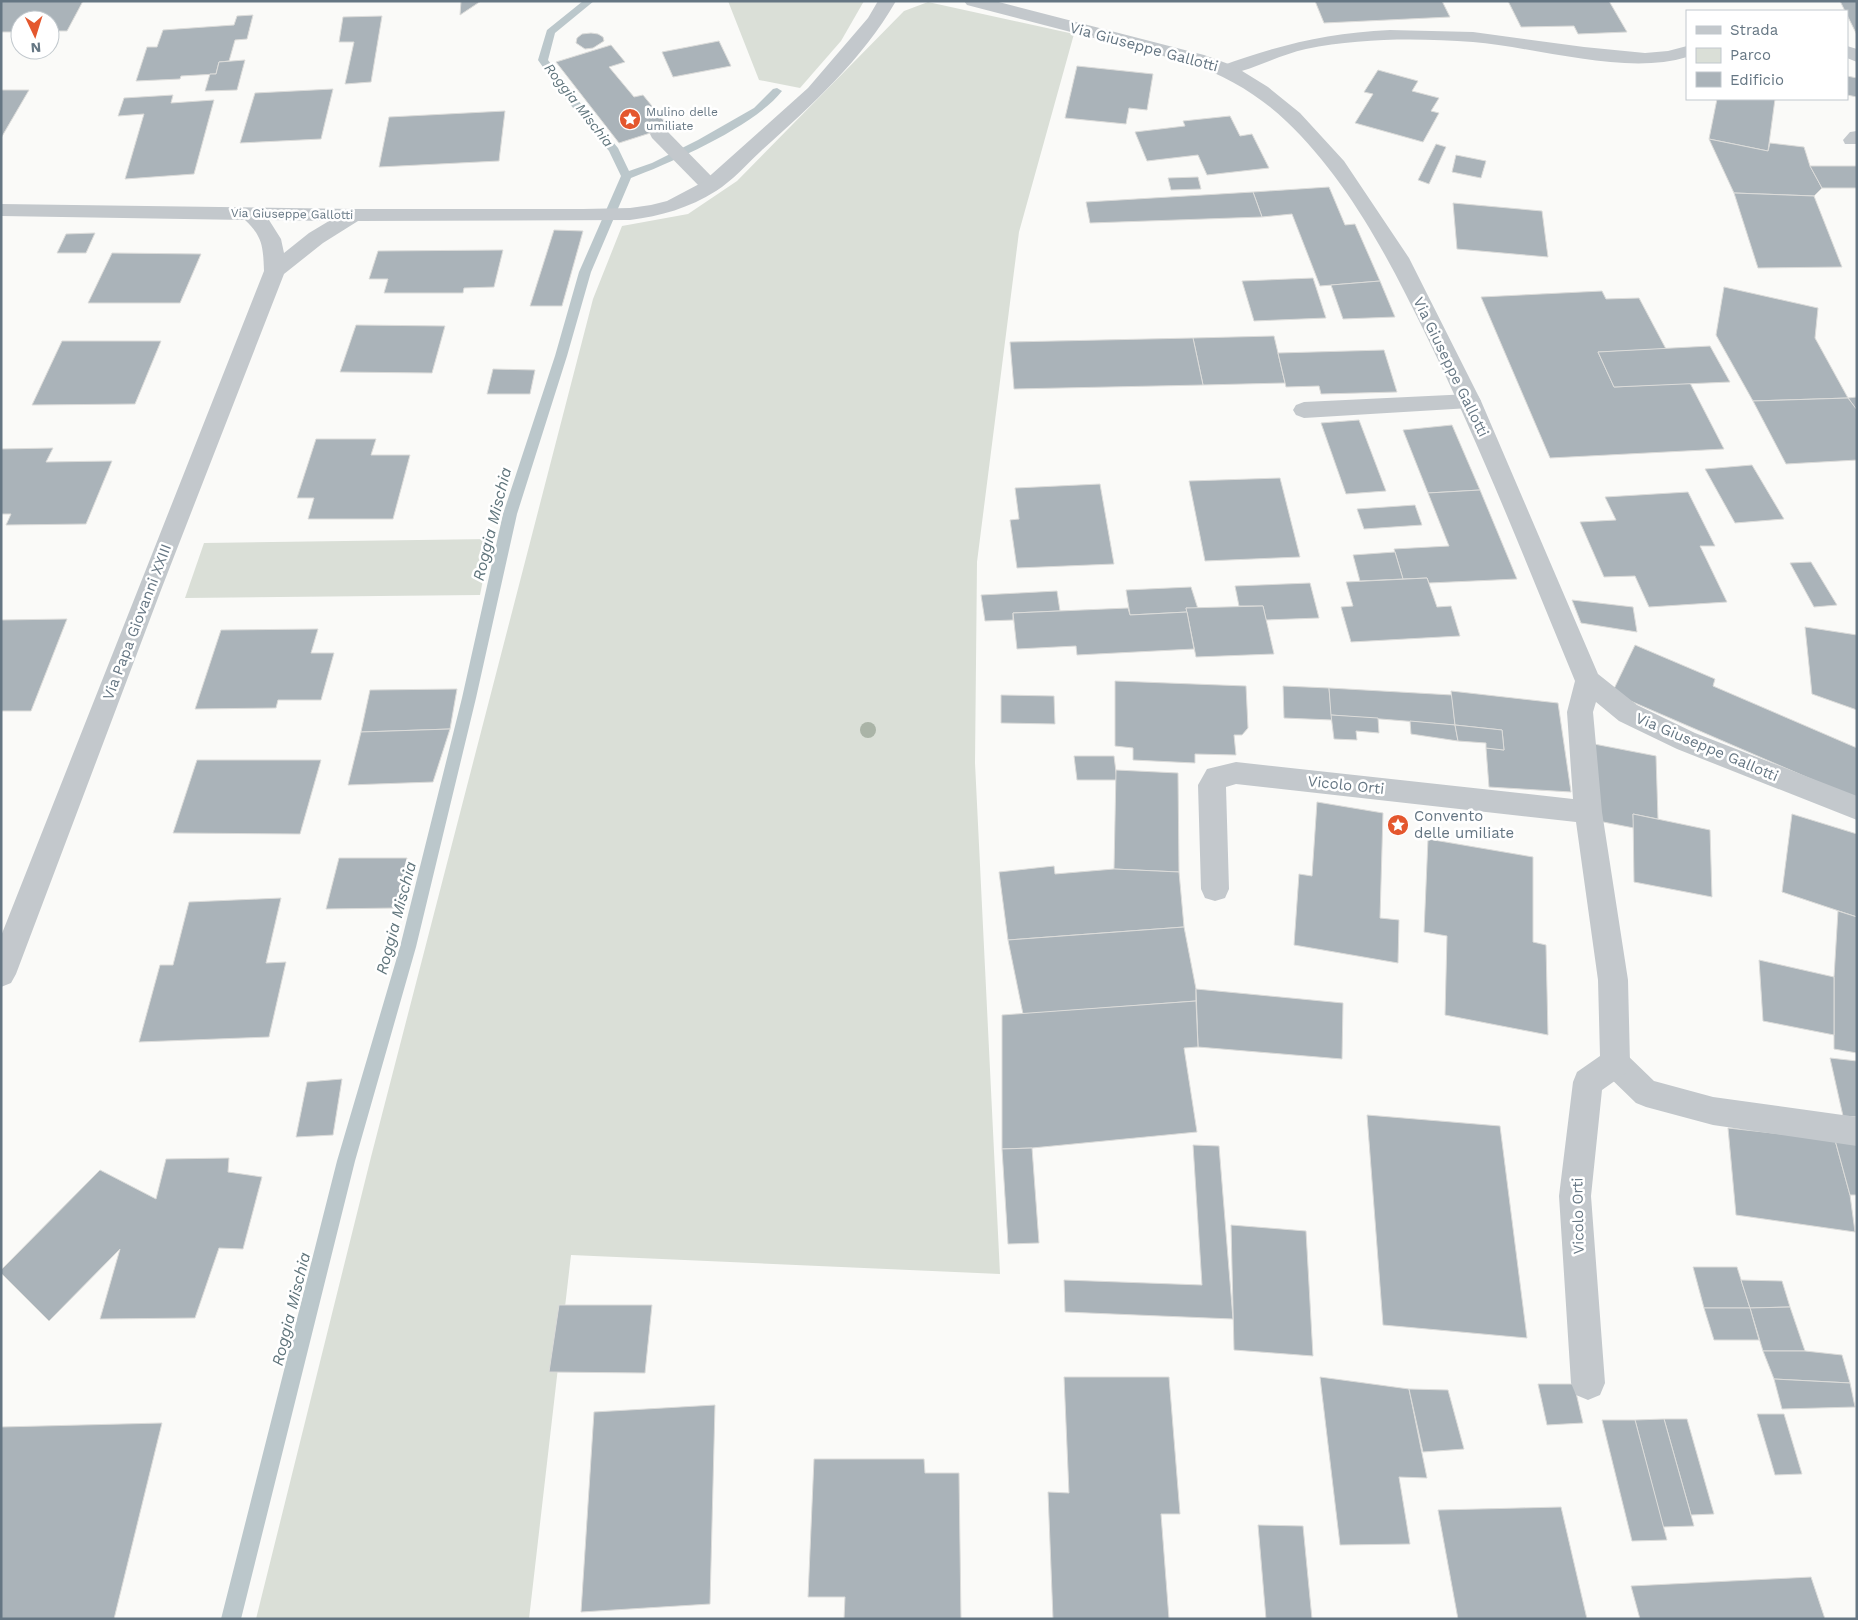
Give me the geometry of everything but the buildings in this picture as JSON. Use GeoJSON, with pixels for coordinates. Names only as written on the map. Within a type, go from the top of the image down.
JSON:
{"type":"FeatureCollection","features":[{"type":"Feature","properties":{"kind":"street","name":"Via Giuseppe Gallotti"},"geometry":{"type":"LineString","coordinates":[[973,1],[1196,59],[1228,70],[1261,91],[1293,117],[1337,165],[1398,258],[1470,401],[1588,682],[1628,713],[1686,741],[1857,808]]}},
{"type":"Feature","properties":{"kind":"street"},"geometry":{"type":"LineString","coordinates":[[710,186],[815,92],[891,2]]}},
{"type":"Feature","properties":{"kind":"street","name":"Via Giuseppe Gallotti"},"geometry":{"type":"LineString","coordinates":[[1,210],[354,215],[630,214],[674,205],[710,186]]}},
{"type":"Feature","properties":{"kind":"street"},"geometry":{"type":"LineString","coordinates":[[251,214],[267,229],[272,242],[275,271]]}},
{"type":"Feature","properties":{"kind":"street"},"geometry":{"type":"LineString","coordinates":[[275,271],[316,238],[354,215]]}},
{"type":"Feature","properties":{"kind":"street","name":"Via Papa Giovanni XXIII"},"geometry":{"type":"LineString","coordinates":[[1,974],[149,590],[275,271]]}},
{"type":"Feature","properties":{"kind":"street"},"geometry":{"type":"LineString","coordinates":[[1588,682],[1580,712],[1588,812],[1613,980],[1615,1063]]}},
{"type":"Feature","properties":{"kind":"street","name":"Vicolo Orti"},"geometry":{"type":"LineString","coordinates":[[1215,889],[1212,785],[1217,777],[1236,773],[1588,812]]}},
{"type":"Feature","properties":{"kind":"street","name":"Vicolo Orti"},"geometry":{"type":"LineString","coordinates":[[1588,1383],[1575,1196],[1588,1082],[1615,1063]]}},
{"type":"Feature","properties":{"kind":"lane"},"geometry":{"type":"LineString","coordinates":[[1228,70],[1288,49],[1352,37],[1474,37],[1522,42],[1618,57],[1660,58],[1686,51]]}},
{"type":"Feature","properties":{"kind":"lane"},"geometry":{"type":"LineString","coordinates":[[665,140],[710,186]]}},
{"type":"Feature","properties":{"kind":"lane"},"geometry":{"type":"LineString","coordinates":[[1304,410],[1470,401]]}},
{"type":"Feature","properties":{"kind":"lane"},"geometry":{"type":"LineString","coordinates":[[1615,1063],[1646,1093],[1713,1111],[1857,1132]]}},
{"type":"Feature","properties":{"kind":"green space"},"geometry":{"type":"Polygon","coordinates":[[[728,1],[864,1],[841,41],[800,88],[759,80],[728,1]]]}},
{"type":"Feature","properties":{"kind":"green space"},"geometry":{"type":"Polygon","coordinates":[[[928,2],[1074,34],[1019,232],[977,562],[975,763],[1000,1274],[571,1255],[529,1619],[256,1619],[371,1157],[593,299],[622,226],[688,214],[737,181],[904,11],[928,2]]]}},
{"type":"Feature","properties":{"kind":"green space"},"geometry":{"type":"Polygon","coordinates":[[[491,539],[480,595],[185,598],[204,543],[491,539]]]}},
{"type":"Feature","properties":{"kind":"waterway","name":"Roggia Mischia"},"geometry":{"type":"LineString","coordinates":[[589,1],[550,32],[543,60],[568,95],[614,150],[626,176]]}},
{"type":"Feature","properties":{"kind":"waterway"},"geometry":{"type":"LineString","coordinates":[[626,176],[656,165],[702,142],[758,110],[777,91]]}},
{"type":"Feature","properties":{"kind":"waterway","name":"Roggia Mischia"},"geometry":{"type":"LineString","coordinates":[[231,1619],[346,1161],[408,947],[469,698],[510,514],[561,356],[585,272],[626,176]]}},
{"type":"Feature","properties":{"kind":"place","name":"Mulino delle umiliate"},"geometry":{"type":"Point","coordinates":[630,119]}},
{"type":"Feature","properties":{"kind":"place","name":"Convento delle umiliate"},"geometry":{"type":"Point","coordinates":[1398,825]}}]}
